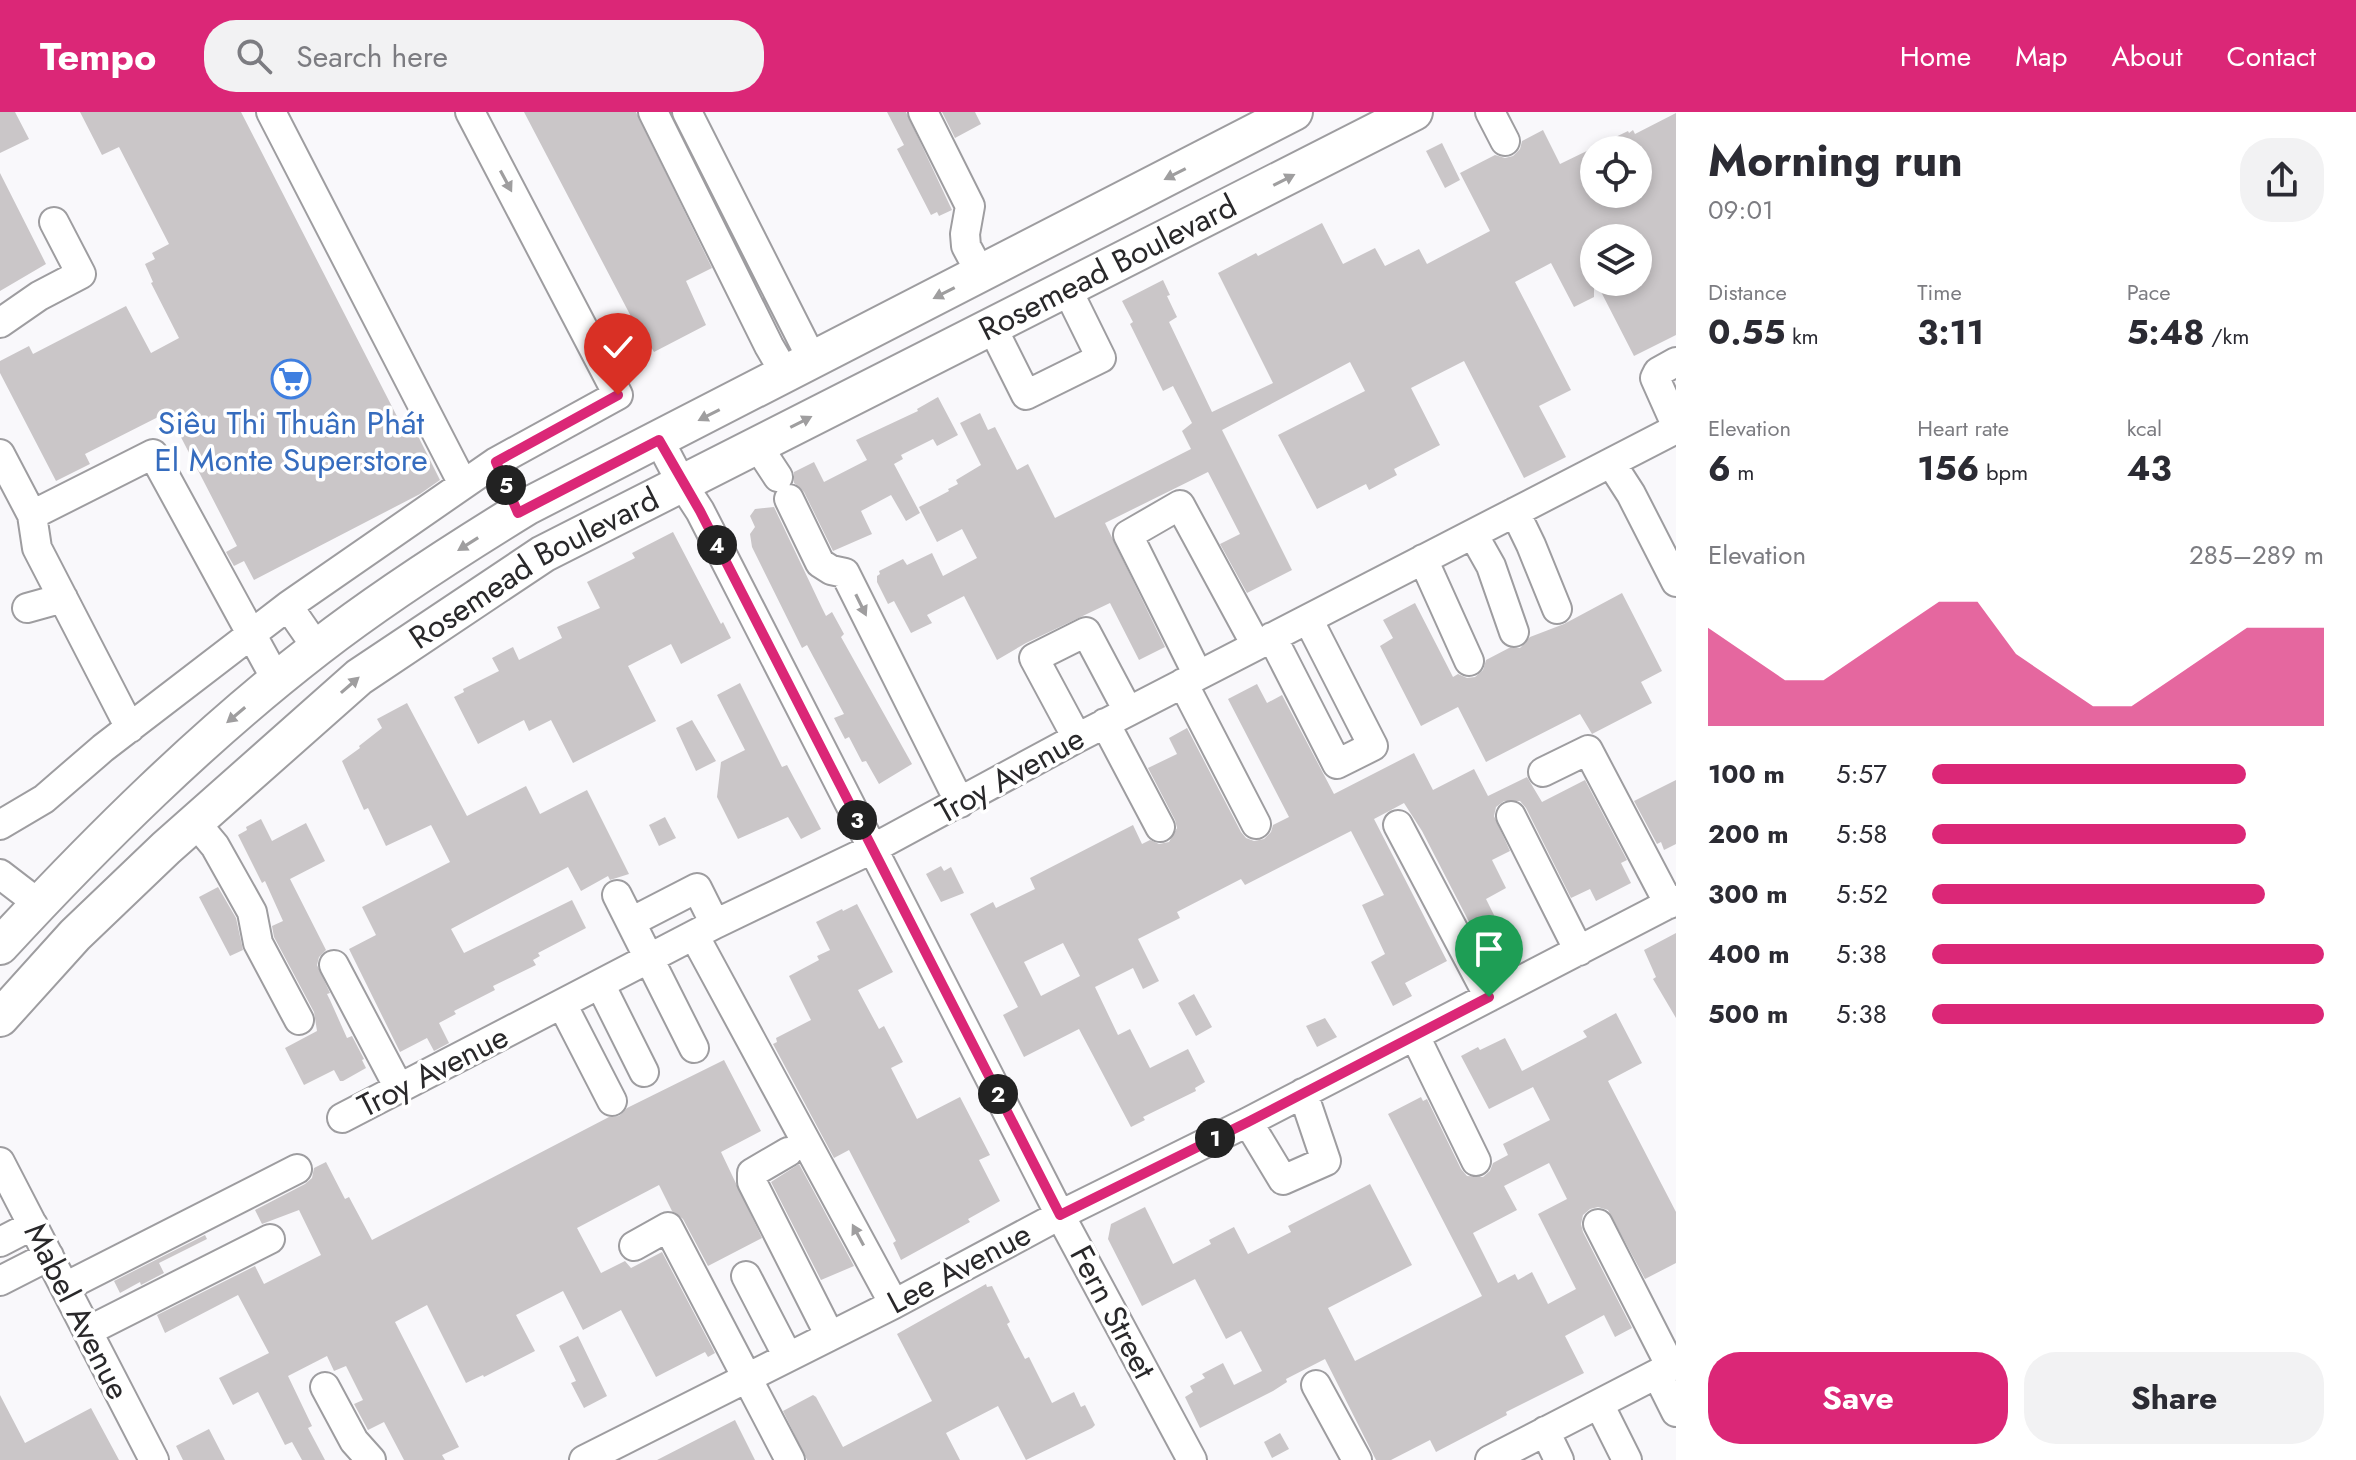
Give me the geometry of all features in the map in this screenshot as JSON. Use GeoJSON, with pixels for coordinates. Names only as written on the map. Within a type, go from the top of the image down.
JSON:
{"type":"FeatureCollection","features":[{"type":"Feature","properties":{"kind":"main road","name":"Rosemead Boulevard"},"geometry":{"type":"LineString","coordinates":[[0,1018],[75,935],[195,822],[359,677],[543,554],[1414,112]]}},
{"type":"Feature","properties":{"kind":"main road","name":"Rosemead Boulevard"},"geometry":{"type":"LineString","coordinates":[[0,946],[211,736],[317,648],[415,577],[518,513],[981,274],[1273,117]]}},
{"type":"Feature","properties":{"kind":"main road"},"geometry":{"type":"LineString","coordinates":[[39,904],[61,911],[94,897],[213,777],[270,731],[297,718],[318,713]]}},
{"type":"Feature","properties":{"kind":"main road"},"geometry":{"type":"LineString","coordinates":[[0,997],[39,957],[46,944],[47,928],[39,904]]}},
{"type":"Feature","properties":{"kind":"street"},"geometry":{"type":"LineString","coordinates":[[271,112],[463,484]]}},
{"type":"Feature","properties":{"kind":"street"},"geometry":{"type":"LineString","coordinates":[[0,825],[44,799],[103,748],[288,606],[463,484],[496,462],[618,395],[470,112]]}},
{"type":"Feature","properties":{"kind":"street"},"geometry":{"type":"LineString","coordinates":[[653,112],[769,346],[800,368]]}},
{"type":"Feature","properties":{"kind":"street"},"geometry":{"type":"LineString","coordinates":[[687,112],[800,368]]}},
{"type":"Feature","properties":{"kind":"street"},"geometry":{"type":"LineString","coordinates":[[700,139],[715,112]]}},
{"type":"Feature","properties":{"kind":"street"},"geometry":{"type":"LineString","coordinates":[[923,112],[970,206],[966,246],[981,274]]}},
{"type":"Feature","properties":{"kind":"street"},"geometry":{"type":"LineString","coordinates":[[1490,112],[1505,141]]}},
{"type":"Feature","properties":{"kind":"street"},"geometry":{"type":"LineString","coordinates":[[0,323],[39,296],[81,274],[54,222]]}},
{"type":"Feature","properties":{"kind":"street"},"geometry":{"type":"LineString","coordinates":[[992,327],[1026,395],[1101,358],[1067,289]]}},
{"type":"Feature","properties":{"kind":"street"},"geometry":{"type":"LineString","coordinates":[[1676,362],[1658,372],[1655,378],[1676,427]]}},
{"type":"Feature","properties":{"kind":"street","name":"Troy Avenue"},"geometry":{"type":"LineString","coordinates":[[342,1118],[649,958],[872,849],[1116,717],[1676,427]]}},
{"type":"Feature","properties":{"kind":"street","name":"Fern Street"},"geometry":{"type":"LineString","coordinates":[[659,440],[700,511],[1060,1215],[1192,1460]]}},
{"type":"Feature","properties":{"kind":"street"},"geometry":{"type":"LineString","coordinates":[[757,445],[783,488],[820,563],[831,570],[845,573],[960,803]]}},
{"type":"Feature","properties":{"kind":"street"},"geometry":{"type":"LineString","coordinates":[[0,454],[32,515],[37,548],[130,728]]}},
{"type":"Feature","properties":{"kind":"street"},"geometry":{"type":"LineString","coordinates":[[32,515],[153,454],[277,681]]}},
{"type":"Feature","properties":{"kind":"street"},"geometry":{"type":"LineString","coordinates":[[496,462],[518,513]]}},
{"type":"Feature","properties":{"kind":"street"},"geometry":{"type":"LineString","coordinates":[[1611,463],[1631,494],[1676,582]]}},
{"type":"Feature","properties":{"kind":"street"},"geometry":{"type":"LineString","coordinates":[[1256,824],[1128,535],[1180,505],[1337,764],[1373,746],[1308,619]]}},
{"type":"Feature","properties":{"kind":"street"},"geometry":{"type":"LineString","coordinates":[[1515,512],[1557,609]]}},
{"type":"Feature","properties":{"kind":"street"},"geometry":{"type":"LineString","coordinates":[[1473,534],[1491,566],[1514,632]]}},
{"type":"Feature","properties":{"kind":"street"},"geometry":{"type":"LineString","coordinates":[[1423,559],[1469,661]]}},
{"type":"Feature","properties":{"kind":"street"},"geometry":{"type":"LineString","coordinates":[[27,608],[63,598]]}},
{"type":"Feature","properties":{"kind":"street"},"geometry":{"type":"LineString","coordinates":[[288,606],[317,648]]}},
{"type":"Feature","properties":{"kind":"street"},"geometry":{"type":"LineString","coordinates":[[1077,738],[1034,658],[1086,632],[1160,827]]}},
{"type":"Feature","properties":{"kind":"street"},"geometry":{"type":"LineString","coordinates":[[1543,772],[1588,750],[1673,902]]}},
{"type":"Feature","properties":{"kind":"street"},"geometry":{"type":"LineString","coordinates":[[1511,816],[1579,951]]}},
{"type":"Feature","properties":{"kind":"street"},"geometry":{"type":"LineString","coordinates":[[195,822],[215,846],[252,912],[258,943],[299,1020]]}},
{"type":"Feature","properties":{"kind":"street"},"geometry":{"type":"LineString","coordinates":[[1398,825],[1489,997]]}},
{"type":"Feature","properties":{"kind":"street"},"geometry":{"type":"LineString","coordinates":[[0,874],[39,904]]}},
{"type":"Feature","properties":{"kind":"street"},"geometry":{"type":"LineString","coordinates":[[631,922],[697,888],[705,930],[793,1116],[894,1304]]}},
{"type":"Feature","properties":{"kind":"street"},"geometry":{"type":"LineString","coordinates":[[617,895],[694,1048]]}},
{"type":"Feature","properties":{"kind":"street","name":"Lee Avenue"},"geometry":{"type":"LineString","coordinates":[[584,1460],[894,1304],[1060,1215],[1248,1122],[1673,902]]}},
{"type":"Feature","properties":{"kind":"street"},"geometry":{"type":"LineString","coordinates":[[334,965],[399,1088]]}},
{"type":"Feature","properties":{"kind":"street"},"geometry":{"type":"LineString","coordinates":[[600,984],[644,1072]]}},
{"type":"Feature","properties":{"kind":"street"},"geometry":{"type":"LineString","coordinates":[[562,1004],[612,1101]]}},
{"type":"Feature","properties":{"kind":"street"},"geometry":{"type":"LineString","coordinates":[[1415,1036],[1476,1161]]}},
{"type":"Feature","properties":{"kind":"street"},"geometry":{"type":"LineString","coordinates":[[1248,1122],[1283,1180],[1326,1161],[1303,1093]]}},
{"type":"Feature","properties":{"kind":"street"},"geometry":{"type":"LineString","coordinates":[[788,1152],[752,1173],[752,1182],[830,1336]]}},
{"type":"Feature","properties":{"kind":"street","name":"Mabel Avenue"},"geometry":{"type":"LineString","coordinates":[[0,1162],[154,1460]]}},
{"type":"Feature","properties":{"kind":"street"},"geometry":{"type":"LineString","coordinates":[[65,1287],[297,1169]]}},
{"type":"Feature","properties":{"kind":"street"},"geometry":{"type":"LineString","coordinates":[[1598,1224],[1668,1368],[1676,1412]]}},
{"type":"Feature","properties":{"kind":"street"},"geometry":{"type":"LineString","coordinates":[[0,1242],[33,1225]]}},
{"type":"Feature","properties":{"kind":"street"},"geometry":{"type":"LineString","coordinates":[[634,1246],[668,1227],[790,1460]]}},
{"type":"Feature","properties":{"kind":"street"},"geometry":{"type":"LineString","coordinates":[[88,1331],[270,1239]]}},
{"type":"Feature","properties":{"kind":"street"},"geometry":{"type":"LineString","coordinates":[[0,1281],[49,1256]]}},
{"type":"Feature","properties":{"kind":"street"},"geometry":{"type":"LineString","coordinates":[[746,1276],[788,1357]]}},
{"type":"Feature","properties":{"kind":"street"},"geometry":{"type":"LineString","coordinates":[[1495,1459],[1668,1368]]}},
{"type":"Feature","properties":{"kind":"street"},"geometry":{"type":"LineString","coordinates":[[1316,1385],[1357,1460]]}},
{"type":"Feature","properties":{"kind":"street"},"geometry":{"type":"LineString","coordinates":[[325,1387],[354,1441],[371,1460]]}},
{"type":"Feature","properties":{"kind":"street"},"geometry":{"type":"LineString","coordinates":[[1599,1404],[1627,1460]]}},
{"type":"Feature","properties":{"kind":"street"},"geometry":{"type":"LineString","coordinates":[[1545,1431],[1559,1460]]}},
{"type":"Feature","properties":{"kind":"building"},"geometry":{"type":"Polygon","coordinates":[[[0,112],[15,112],[29,139],[0,153],[0,112]]]}},
{"type":"Feature","properties":{"kind":"building"},"geometry":{"type":"Polygon","coordinates":[[[80,112],[241,112],[405,432],[414,428],[440,480],[420,494],[254,580],[244,561],[234,566],[226,552],[237,546],[168,412],[85,454],[90,464],[56,481],[0,373],[0,361],[29,346],[33,354],[126,306],[151,353],[179,338],[151,283],[145,264],[155,259],[152,253],[169,244],[119,147],[102,155],[80,112]]]}},
{"type":"Feature","properties":{"kind":"building"},"geometry":{"type":"Polygon","coordinates":[[[524,112],[636,112],[712,268],[686,281],[706,325],[654,352],[651,347],[648,349],[524,112]]]}},
{"type":"Feature","properties":{"kind":"building"},"geometry":{"type":"Polygon","coordinates":[[[887,112],[906,112],[952,210],[939,216],[937,212],[931,215],[897,149],[904,145],[887,112]]]}},
{"type":"Feature","properties":{"kind":"building"},"geometry":{"type":"Polygon","coordinates":[[[942,112],[975,112],[981,124],[955,138],[942,112]]]}},
{"type":"Feature","properties":{"kind":"building"},"geometry":{"type":"Polygon","coordinates":[[[1676,113],[1676,335],[1634,356],[1603,296],[1652,296],[1652,224],[1580,224],[1580,296],[1594,297],[1574,307],[1551,263],[1515,282],[1571,390],[1539,406],[1566,457],[1524,478],[1464,361],[1411,388],[1440,445],[1394,469],[1397,475],[1369,490],[1366,484],[1317,509],[1278,435],[1365,391],[1350,362],[1222,430],[1292,570],[1247,593],[1220,544],[1240,534],[1208,472],[1105,523],[1165,647],[1139,660],[1110,603],[997,660],[964,596],[927,615],[932,623],[911,633],[894,601],[888,604],[877,582],[879,571],[903,559],[907,565],[932,553],[943,576],[977,558],[962,529],[937,542],[919,507],[949,491],[958,484],[956,480],[981,465],[960,423],[980,413],[988,430],[995,427],[1017,470],[1028,464],[1055,518],[1191,449],[1182,431],[1192,423],[1173,386],[1163,391],[1122,301],[1163,280],[1177,317],[1169,322],[1212,412],[1273,383],[1218,273],[1322,223],[1343,264],[1375,248],[1385,266],[1419,249],[1427,264],[1490,231],[1460,173],[1495,155],[1505,158],[1513,156],[1520,149],[1522,141],[1543,130],[1560,164],[1580,154],[1580,208],[1652,208],[1652,136],[1618,136],[1633,130],[1635,134],[1676,113]]]}},
{"type":"Feature","properties":{"kind":"building"},"geometry":{"type":"Polygon","coordinates":[[[1442,143],[1460,180],[1445,188],[1426,151],[1442,143]]]}},
{"type":"Feature","properties":{"kind":"building"},"geometry":{"type":"Polygon","coordinates":[[[0,173],[46,264],[0,291],[0,173]]]}},
{"type":"Feature","properties":{"kind":"building"},"geometry":{"type":"Polygon","coordinates":[[[938,397],[958,435],[937,446],[933,439],[901,455],[903,459],[894,464],[920,513],[906,521],[891,495],[861,511],[872,534],[833,551],[804,492],[794,483],[794,472],[814,462],[824,482],[867,460],[856,440],[918,411],[938,397]]]}},
{"type":"Feature","properties":{"kind":"building"},"geometry":{"type":"Polygon","coordinates":[[[774,507],[826,616],[832,612],[844,634],[841,637],[912,764],[879,784],[866,761],[862,762],[849,737],[845,739],[834,718],[844,714],[807,645],[802,648],[752,547],[750,534],[755,527],[750,516],[755,509],[774,507]]]}},
{"type":"Feature","properties":{"kind":"building"},"geometry":{"type":"Polygon","coordinates":[[[673,532],[731,638],[681,664],[671,644],[628,666],[656,721],[573,763],[551,720],[529,731],[524,720],[478,744],[454,697],[464,692],[463,689],[499,671],[492,658],[513,647],[519,660],[562,638],[557,627],[600,608],[587,582],[635,558],[632,553],[673,532]]]}},
{"type":"Feature","properties":{"kind":"building"},"geometry":{"type":"Polygon","coordinates":[[[1622,593],[1662,671],[1641,682],[1652,703],[1592,734],[1580,714],[1486,762],[1458,707],[1421,726],[1380,646],[1393,638],[1383,620],[1415,603],[1453,677],[1458,674],[1475,677],[1483,670],[1486,660],[1509,648],[1520,648],[1530,637],[1564,624],[1622,593]]]}},
{"type":"Feature","properties":{"kind":"building"},"geometry":{"type":"Polygon","coordinates":[[[740,683],[782,767],[787,765],[821,829],[801,839],[788,817],[738,839],[717,797],[721,762],[745,750],[717,695],[740,683]]]}},
{"type":"Feature","properties":{"kind":"building"},"geometry":{"type":"Polygon","coordinates":[[[1257,684],[1267,703],[1282,695],[1334,794],[1414,753],[1433,790],[1474,769],[1488,796],[1527,777],[1542,802],[1585,780],[1627,860],[1621,863],[1631,883],[1596,901],[1590,889],[1571,898],[1526,808],[1520,801],[1504,801],[1496,807],[1494,816],[1510,851],[1492,860],[1506,888],[1486,899],[1503,933],[1481,945],[1422,831],[1404,803],[1374,819],[1447,961],[1405,983],[1412,996],[1393,1006],[1371,962],[1385,954],[1362,905],[1384,895],[1351,831],[1245,885],[1241,879],[1177,912],[1180,918],[1138,939],[1159,981],[1143,989],[1133,968],[1095,987],[1118,1035],[1130,1029],[1150,1068],[1188,1049],[1205,1082],[1195,1088],[1196,1091],[1143,1117],[1145,1120],[1131,1127],[1079,1029],[1024,1057],[1003,1015],[1018,1007],[970,914],[993,902],[996,908],[1035,889],[1030,878],[1133,825],[1142,844],[1150,840],[1159,844],[1169,842],[1177,828],[1175,820],[1148,768],[1177,754],[1169,738],[1187,728],[1241,832],[1254,841],[1264,839],[1273,825],[1289,817],[1228,699],[1257,684]],[[1063,943],[1024,962],[1041,996],[1080,976],[1063,943]]]}},
{"type":"Feature","properties":{"kind":"building"},"geometry":{"type":"Polygon","coordinates":[[[407,703],[467,816],[526,786],[540,814],[587,790],[629,874],[610,880],[608,876],[581,891],[568,867],[451,929],[464,953],[572,900],[586,928],[538,953],[540,956],[533,960],[536,965],[493,986],[495,990],[454,1011],[456,1014],[439,1023],[449,1043],[434,1051],[427,1038],[400,1052],[349,949],[376,935],[362,907],[450,862],[431,825],[386,846],[368,808],[364,810],[342,761],[382,728],[377,719],[407,703]]]}},
{"type":"Feature","properties":{"kind":"building"},"geometry":{"type":"Polygon","coordinates":[[[692,720],[716,761],[696,771],[676,728],[692,720]]]}},
{"type":"Feature","properties":{"kind":"building"},"geometry":{"type":"Polygon","coordinates":[[[1676,780],[1676,844],[1664,850],[1661,842],[1657,844],[1634,801],[1676,780]]]}},
{"type":"Feature","properties":{"kind":"building"},"geometry":{"type":"Polygon","coordinates":[[[665,817],[676,838],[659,846],[649,825],[665,817]]]}},
{"type":"Feature","properties":{"kind":"building"},"geometry":{"type":"Polygon","coordinates":[[[261,819],[272,841],[306,823],[325,861],[290,879],[326,950],[319,957],[317,965],[330,993],[327,994],[347,1038],[352,1036],[364,1059],[366,1068],[343,1081],[334,1070],[304,1085],[285,1048],[317,1031],[314,1012],[274,937],[272,926],[283,921],[265,881],[262,883],[238,835],[261,819]]]}},
{"type":"Feature","properties":{"kind":"building"},"geometry":{"type":"Polygon","coordinates":[[[941,866],[944,871],[951,867],[964,893],[941,902],[926,874],[941,866]]]}},
{"type":"Feature","properties":{"kind":"building"},"geometry":{"type":"Polygon","coordinates":[[[218,887],[236,918],[243,950],[230,956],[199,897],[218,887]]]}},
{"type":"Feature","properties":{"kind":"building"},"geometry":{"type":"Polygon","coordinates":[[[857,904],[893,972],[858,990],[879,1029],[884,1026],[903,1062],[891,1068],[917,1119],[960,1097],[990,1155],[979,1160],[1000,1201],[968,1219],[970,1222],[901,1260],[893,1243],[896,1241],[849,1150],[834,1158],[773,1044],[777,1042],[776,1038],[811,1020],[789,976],[819,960],[817,956],[830,950],[816,922],[857,904]]]}},
{"type":"Feature","properties":{"kind":"building"},"geometry":{"type":"Polygon","coordinates":[[[1676,933],[1676,1018],[1653,979],[1656,977],[1644,950],[1676,933]]]}},
{"type":"Feature","properties":{"kind":"building"},"geometry":{"type":"Polygon","coordinates":[[[1194,994],[1212,1027],[1196,1036],[1178,1003],[1194,994]]]}},
{"type":"Feature","properties":{"kind":"building"},"geometry":{"type":"Polygon","coordinates":[[[1616,1013],[1642,1063],[1608,1081],[1676,1212],[1676,1263],[1645,1279],[1608,1210],[1598,1207],[1583,1215],[1583,1232],[1632,1328],[1615,1337],[1604,1315],[1565,1336],[1584,1373],[1436,1452],[1430,1440],[1391,1460],[1376,1460],[1325,1359],[1286,1379],[1287,1382],[1273,1391],[1200,1428],[1185,1397],[1193,1392],[1190,1386],[1205,1378],[1202,1374],[1223,1363],[1234,1385],[1262,1371],[1241,1331],[1226,1339],[1195,1279],[1142,1306],[1108,1239],[1111,1224],[1145,1207],[1173,1264],[1211,1244],[1209,1240],[1234,1227],[1248,1254],[1291,1232],[1288,1226],[1370,1184],[1412,1265],[1328,1308],[1355,1361],[1482,1296],[1388,1114],[1421,1097],[1423,1101],[1427,1099],[1461,1169],[1467,1176],[1483,1177],[1493,1163],[1508,1155],[1503,1144],[1550,1120],[1533,1087],[1489,1109],[1461,1056],[1505,1038],[1522,1071],[1587,1037],[1583,1031],[1616,1013]],[[1549,1163],[1504,1186],[1517,1210],[1473,1233],[1498,1283],[1515,1274],[1518,1280],[1532,1272],[1548,1304],[1576,1289],[1538,1214],[1567,1199],[1549,1163]]]}},
{"type":"Feature","properties":{"kind":"building"},"geometry":{"type":"Polygon","coordinates":[[[1325,1018],[1337,1037],[1317,1047],[1306,1026],[1325,1018]]]}},
{"type":"Feature","properties":{"kind":"building"},"geometry":{"type":"Polygon","coordinates":[[[724,1060],[761,1131],[721,1152],[762,1238],[708,1266],[683,1219],[672,1211],[659,1185],[577,1228],[601,1273],[625,1261],[631,1268],[662,1252],[715,1353],[708,1357],[705,1352],[656,1377],[621,1310],[583,1330],[563,1291],[516,1315],[535,1351],[466,1383],[427,1305],[395,1322],[459,1447],[442,1455],[445,1460],[404,1460],[384,1422],[368,1430],[354,1404],[363,1400],[346,1366],[334,1371],[327,1356],[288,1376],[312,1426],[308,1428],[325,1460],[302,1460],[292,1442],[285,1445],[258,1392],[233,1405],[219,1378],[269,1353],[238,1295],[165,1333],[157,1315],[255,1266],[264,1284],[321,1255],[299,1210],[262,1224],[255,1210],[305,1184],[312,1178],[314,1168],[326,1162],[345,1199],[349,1197],[372,1240],[724,1060]]]}},
{"type":"Feature","properties":{"kind":"building"},"geometry":{"type":"Polygon","coordinates":[[[799,1164],[854,1266],[821,1280],[771,1182],[799,1164]]]}},
{"type":"Feature","properties":{"kind":"building"},"geometry":{"type":"Polygon","coordinates":[[[205,1235],[207,1239],[159,1263],[164,1273],[120,1293],[114,1281],[205,1235]]]}},
{"type":"Feature","properties":{"kind":"building"},"geometry":{"type":"Polygon","coordinates":[[[986,1284],[987,1287],[992,1286],[1010,1322],[1007,1324],[1025,1359],[1029,1357],[1052,1403],[1074,1392],[1095,1425],[1092,1428],[1026,1460],[998,1406],[946,1433],[960,1460],[807,1460],[783,1411],[813,1395],[843,1447],[932,1401],[897,1334],[986,1284]]]}},
{"type":"Feature","properties":{"kind":"building"},"geometry":{"type":"Polygon","coordinates":[[[578,1336],[607,1396],[584,1408],[571,1383],[576,1381],[559,1346],[578,1336]]]}},
{"type":"Feature","properties":{"kind":"building"},"geometry":{"type":"Polygon","coordinates":[[[0,1395],[25,1443],[91,1408],[119,1460],[0,1460],[0,1395]]]}},
{"type":"Feature","properties":{"kind":"building"},"geometry":{"type":"Polygon","coordinates":[[[735,1420],[755,1460],[657,1460],[735,1420]]]}},
{"type":"Feature","properties":{"kind":"building"},"geometry":{"type":"Polygon","coordinates":[[[209,1429],[225,1460],[183,1460],[176,1446],[209,1429]]]}},
{"type":"Feature","properties":{"kind":"building"},"geometry":{"type":"Polygon","coordinates":[[[1280,1433],[1289,1449],[1272,1458],[1264,1442],[1280,1433]]]}},
{"type":"Feature","properties":{"kind":"place","name":"Siêu Thi Thuân Phát El Monte Superstore"},"geometry":{"type":"Point","coordinates":[291,379]}},
{"type":"Feature","properties":{"kind":"route"},"geometry":{"type":"LineString","coordinates":[[618,395],[496,462],[518,513],[659,440],[700,511],[1060,1215],[1489,997]]}}]}
